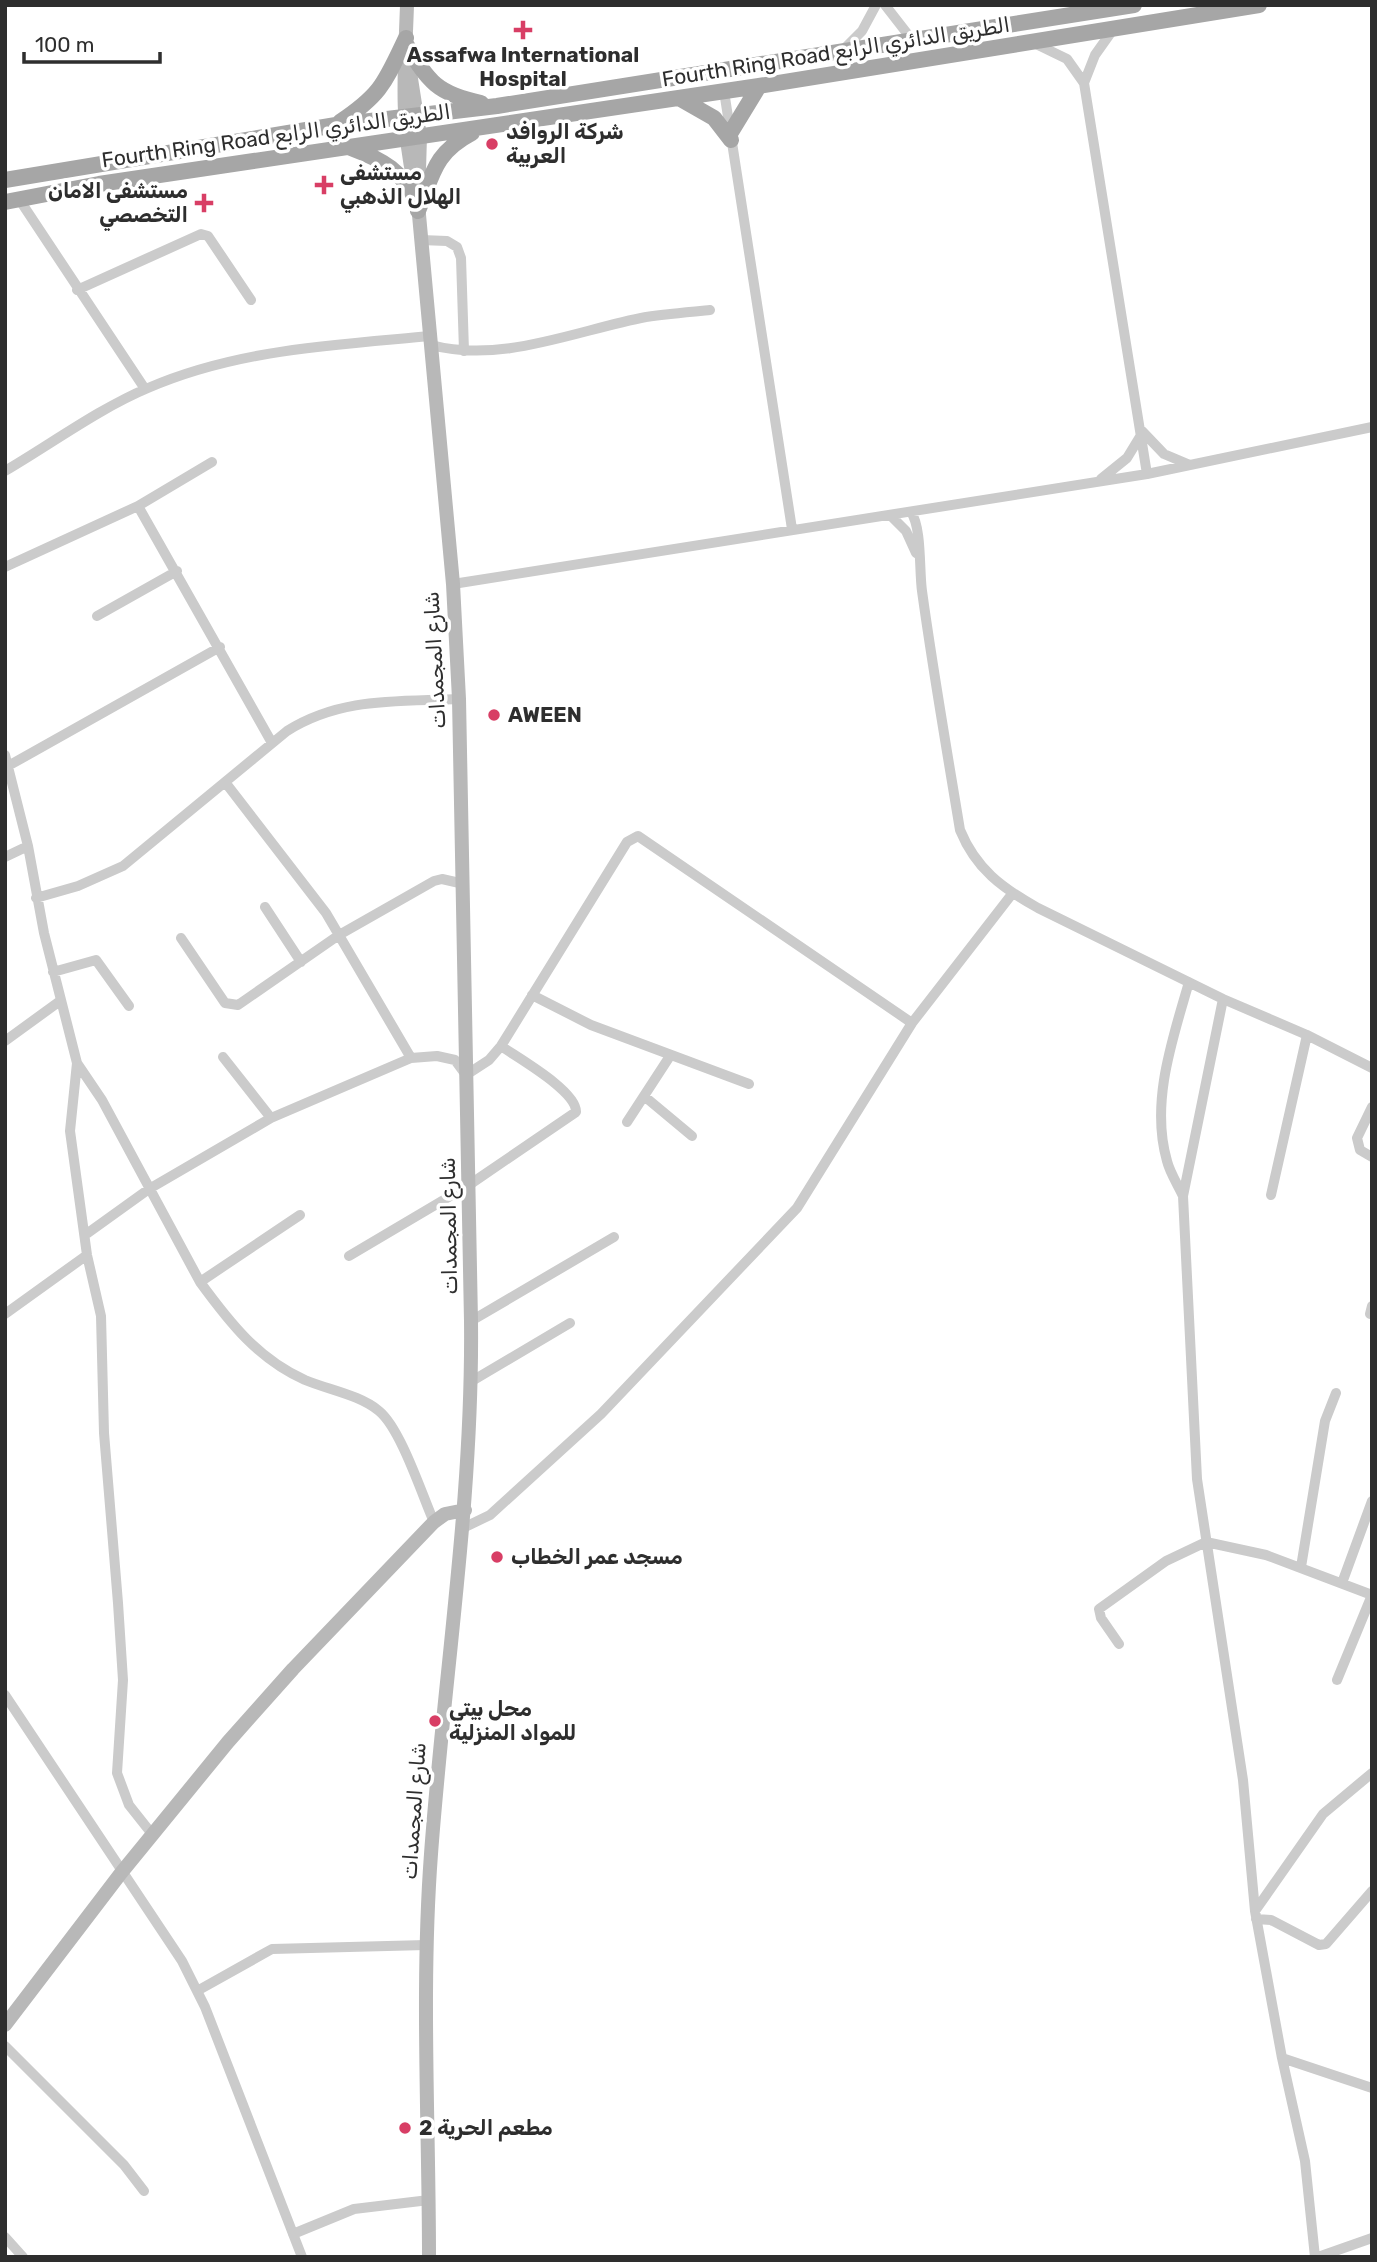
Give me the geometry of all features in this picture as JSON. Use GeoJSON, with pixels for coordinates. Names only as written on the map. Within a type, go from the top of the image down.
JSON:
{"type":"FeatureCollection","features":[{"type":"Feature","properties":{"kind":"main road","name":"شارع المجمدات"},"geometry":{"type":"LineString","coordinates":[[407,5],[406,45],[412,137],[453,584],[459,699],[472,1381],[465,1510],[441,1738],[426,1945],[429,2257]]}},
{"type":"Feature","properties":{"kind":"main road","name":"Fourth Ring Road الطريق الدائري الرابع"},"geometry":{"type":"LineString","coordinates":[[12,201],[346,146],[1112,31],[1258,5]]}},
{"type":"Feature","properties":{"kind":"main road","name":"Fourth Ring Road الطريق الدائري الرابع"},"geometry":{"type":"LineString","coordinates":[[5,180],[336,125],[497,106],[1125,6]]}},
{"type":"Feature","properties":{"kind":"main road"},"geometry":{"type":"LineString","coordinates":[[406,45],[424,75],[442,91],[460,99],[497,106]]}},
{"type":"Feature","properties":{"kind":"main road"},"geometry":{"type":"LineString","coordinates":[[336,125],[379,92],[406,45]]}},
{"type":"Feature","properties":{"kind":"main road"},"geometry":{"type":"LineString","coordinates":[[679,98],[715,118],[731,136],[759,86]]}},
{"type":"Feature","properties":{"kind":"main road"},"geometry":{"type":"LineString","coordinates":[[418,203],[441,155],[453,143],[482,127]]}},
{"type":"Feature","properties":{"kind":"main road"},"geometry":{"type":"LineString","coordinates":[[346,146],[391,166],[409,186],[418,203]]}},
{"type":"Feature","properties":{"kind":"main road"},"geometry":{"type":"LineString","coordinates":[[5,2025],[152,1834],[293,1668],[434,1522],[445,1514],[465,1510]]}},
{"type":"Feature","properties":{"kind":"street"},"geometry":{"type":"LineString","coordinates":[[840,52],[862,31],[876,5]]}},
{"type":"Feature","properties":{"kind":"street"},"geometry":{"type":"LineString","coordinates":[[885,5],[913,41]]}},
{"type":"Feature","properties":{"kind":"street"},"geometry":{"type":"LineString","coordinates":[[1084,83],[1095,55],[1112,31]]}},
{"type":"Feature","properties":{"kind":"street"},"geometry":{"type":"LineString","coordinates":[[1034,43],[1067,59],[1084,83],[1147,474]]}},
{"type":"Feature","properties":{"kind":"street"},"geometry":{"type":"LineString","coordinates":[[724,91],[792,528]]}},
{"type":"Feature","properties":{"kind":"street"},"geometry":{"type":"LineString","coordinates":[[12,201],[132,364],[145,389]]}},
{"type":"Feature","properties":{"kind":"street"},"geometry":{"type":"LineString","coordinates":[[77,290],[201,234],[208,236],[251,300]]}},
{"type":"Feature","properties":{"kind":"street"},"geometry":{"type":"LineString","coordinates":[[421,240],[447,242],[457,247],[461,258],[464,351]]}},
{"type":"Feature","properties":{"kind":"street"},"geometry":{"type":"LineString","coordinates":[[5,471],[145,389],[241,358],[431,341],[464,351],[529,345],[647,317],[710,310]]}},
{"type":"Feature","properties":{"kind":"street"},"geometry":{"type":"LineString","coordinates":[[453,584],[792,528],[1147,474],[1372,427]]}},
{"type":"Feature","properties":{"kind":"street"},"geometry":{"type":"LineString","coordinates":[[1140,432],[1158,450],[1190,465]]}},
{"type":"Feature","properties":{"kind":"street"},"geometry":{"type":"LineString","coordinates":[[1099,481],[1127,457],[1140,432]]}},
{"type":"Feature","properties":{"kind":"street"},"geometry":{"type":"LineString","coordinates":[[5,567],[138,506],[212,462]]}},
{"type":"Feature","properties":{"kind":"street"},"geometry":{"type":"LineString","coordinates":[[138,506],[272,743]]}},
{"type":"Feature","properties":{"kind":"street"},"geometry":{"type":"LineString","coordinates":[[911,512],[918,526],[918,555],[960,830],[969,852],[983,871],[1013,894],[1223,999],[1307,1035],[1372,1068]]}},
{"type":"Feature","properties":{"kind":"street"},"geometry":{"type":"LineString","coordinates":[[890,515],[906,531],[918,555]]}},
{"type":"Feature","properties":{"kind":"street"},"geometry":{"type":"LineString","coordinates":[[97,616],[177,571]]}},
{"type":"Feature","properties":{"kind":"street"},"geometry":{"type":"LineString","coordinates":[[220,647],[7,760],[60,1001],[77,1063],[102,1100],[200,1282],[243,1337],[282,1369],[366,1403],[381,1412],[393,1428],[434,1522]]}},
{"type":"Feature","properties":{"kind":"street"},"geometry":{"type":"LineString","coordinates":[[36,898],[78,886],[123,866],[272,743],[307,718],[334,707],[459,699]]}},
{"type":"Feature","properties":{"kind":"street"},"geometry":{"type":"LineString","coordinates":[[225,782],[326,913],[411,1058]]}},
{"type":"Feature","properties":{"kind":"street"},"geometry":{"type":"LineString","coordinates":[[85,1236],[149,1189],[271,1118],[411,1058],[437,1056],[455,1060],[466,1075],[489,1060],[501,1046],[627,842],[638,836],[912,1023]]}},
{"type":"Feature","properties":{"kind":"street"},"geometry":{"type":"LineString","coordinates":[[5,857],[28,846]]}},
{"type":"Feature","properties":{"kind":"street"},"geometry":{"type":"LineString","coordinates":[[181,938],[225,1003],[238,1005],[338,935],[434,881],[442,879],[464,884]]}},
{"type":"Feature","properties":{"kind":"street"},"geometry":{"type":"LineString","coordinates":[[463,1528],[490,1515],[601,1414],[797,1208],[912,1023],[1013,894]]}},
{"type":"Feature","properties":{"kind":"street"},"geometry":{"type":"LineString","coordinates":[[265,907],[301,962]]}},
{"type":"Feature","properties":{"kind":"street"},"geometry":{"type":"LineString","coordinates":[[53,972],[96,960],[129,1006]]}},
{"type":"Feature","properties":{"kind":"street"},"geometry":{"type":"LineString","coordinates":[[1184,1196],[1167,1162],[1161,1117],[1166,1065],[1189,982]]}},
{"type":"Feature","properties":{"kind":"street"},"geometry":{"type":"LineString","coordinates":[[533,995],[591,1025],[750,1084]]}},
{"type":"Feature","properties":{"kind":"street"},"geometry":{"type":"LineString","coordinates":[[1223,999],[1184,1196],[1197,1479],[1241,1766],[1255,1915],[1305,2161],[1317,2257],[1372,2238]]}},
{"type":"Feature","properties":{"kind":"street"},"geometry":{"type":"LineString","coordinates":[[5,1041],[60,1001]]}},
{"type":"Feature","properties":{"kind":"street"},"geometry":{"type":"LineString","coordinates":[[1271,1195],[1307,1035]]}},
{"type":"Feature","properties":{"kind":"street"},"geometry":{"type":"LineString","coordinates":[[349,1256],[469,1185],[576,1112],[575,1103],[552,1081],[501,1046]]}},
{"type":"Feature","properties":{"kind":"street"},"geometry":{"type":"LineString","coordinates":[[627,1122],[670,1056]]}},
{"type":"Feature","properties":{"kind":"street"},"geometry":{"type":"LineString","coordinates":[[223,1057],[271,1118]]}},
{"type":"Feature","properties":{"kind":"street"},"geometry":{"type":"LineString","coordinates":[[77,1063],[70,1131],[86,1255],[101,1316],[104,1433],[122,1680],[117,1773],[129,1805],[152,1834]]}},
{"type":"Feature","properties":{"kind":"street"},"geometry":{"type":"LineString","coordinates":[[644,1096],[692,1136]]}},
{"type":"Feature","properties":{"kind":"street"},"geometry":{"type":"LineString","coordinates":[[1372,1107],[1357,1138],[1360,1150],[1372,1157]]}},
{"type":"Feature","properties":{"kind":"street"},"geometry":{"type":"LineString","coordinates":[[200,1282],[300,1215]]}},
{"type":"Feature","properties":{"kind":"street"},"geometry":{"type":"LineString","coordinates":[[471,1321],[614,1237]]}},
{"type":"Feature","properties":{"kind":"street"},"geometry":{"type":"LineString","coordinates":[[5,1314],[86,1255]]}},
{"type":"Feature","properties":{"kind":"street"},"geometry":{"type":"LineString","coordinates":[[472,1381],[569,1323]]}},
{"type":"Feature","properties":{"kind":"street"},"geometry":{"type":"LineString","coordinates":[[1301,1567],[1325,1421],[1336,1393]]}},
{"type":"Feature","properties":{"kind":"street"},"geometry":{"type":"LineString","coordinates":[[1342,1583],[1372,1501]]}},
{"type":"Feature","properties":{"kind":"street"},"geometry":{"type":"LineString","coordinates":[[1119,1644],[1101,1618],[1099,1609],[1166,1561],[1206,1542],[1301,1567],[1372,1595],[1337,1680]]}},
{"type":"Feature","properties":{"kind":"street"},"geometry":{"type":"LineString","coordinates":[[5,1695],[121,1873],[166,1935],[197,1991],[302,2257]]}},
{"type":"Feature","properties":{"kind":"street"},"geometry":{"type":"LineString","coordinates":[[1255,1915],[1323,1814],[1372,1773]]}},
{"type":"Feature","properties":{"kind":"street"},"geometry":{"type":"LineString","coordinates":[[1255,1915],[1271,1920],[1319,1945],[1326,1944],[1372,1891]]}},
{"type":"Feature","properties":{"kind":"street"},"geometry":{"type":"LineString","coordinates":[[197,1991],[272,1949],[426,1945]]}},
{"type":"Feature","properties":{"kind":"street"},"geometry":{"type":"LineString","coordinates":[[5,2046],[124,2165],[144,2191]]}},
{"type":"Feature","properties":{"kind":"street"},"geometry":{"type":"LineString","coordinates":[[1282,2058],[1372,2088]]}},
{"type":"Feature","properties":{"kind":"street"},"geometry":{"type":"LineString","coordinates":[[293,2234],[354,2209],[429,2200]]}},
{"type":"Feature","properties":{"kind":"street"},"geometry":{"type":"LineString","coordinates":[[5,2237],[23,2257]]}},
{"type":"Feature","properties":{"kind":"place","name":"Assafwa International Hospital"},"geometry":{"type":"Point","coordinates":[523,30]}},
{"type":"Feature","properties":{"kind":"place","name":"شركة الروافد العربية"},"geometry":{"type":"Point","coordinates":[492,144]}},
{"type":"Feature","properties":{"kind":"place","name":"مستشفى الهلال الذهبي"},"geometry":{"type":"Point","coordinates":[324,185]}},
{"type":"Feature","properties":{"kind":"place","name":"مستشفى الامان التخصصي"},"geometry":{"type":"Point","coordinates":[204,203]}},
{"type":"Feature","properties":{"kind":"place","name":"AWEEN"},"geometry":{"type":"Point","coordinates":[494,715]}},
{"type":"Feature","properties":{"kind":"place","name":"مسجد عمر الخطاب"},"geometry":{"type":"Point","coordinates":[497,1557]}},
{"type":"Feature","properties":{"kind":"place","name":"محل بيتي للمواد المنزلية"},"geometry":{"type":"Point","coordinates":[435,1721]}},
{"type":"Feature","properties":{"kind":"place","name":"مطعم الحرية 2"},"geometry":{"type":"Point","coordinates":[405,2128]}}]}
